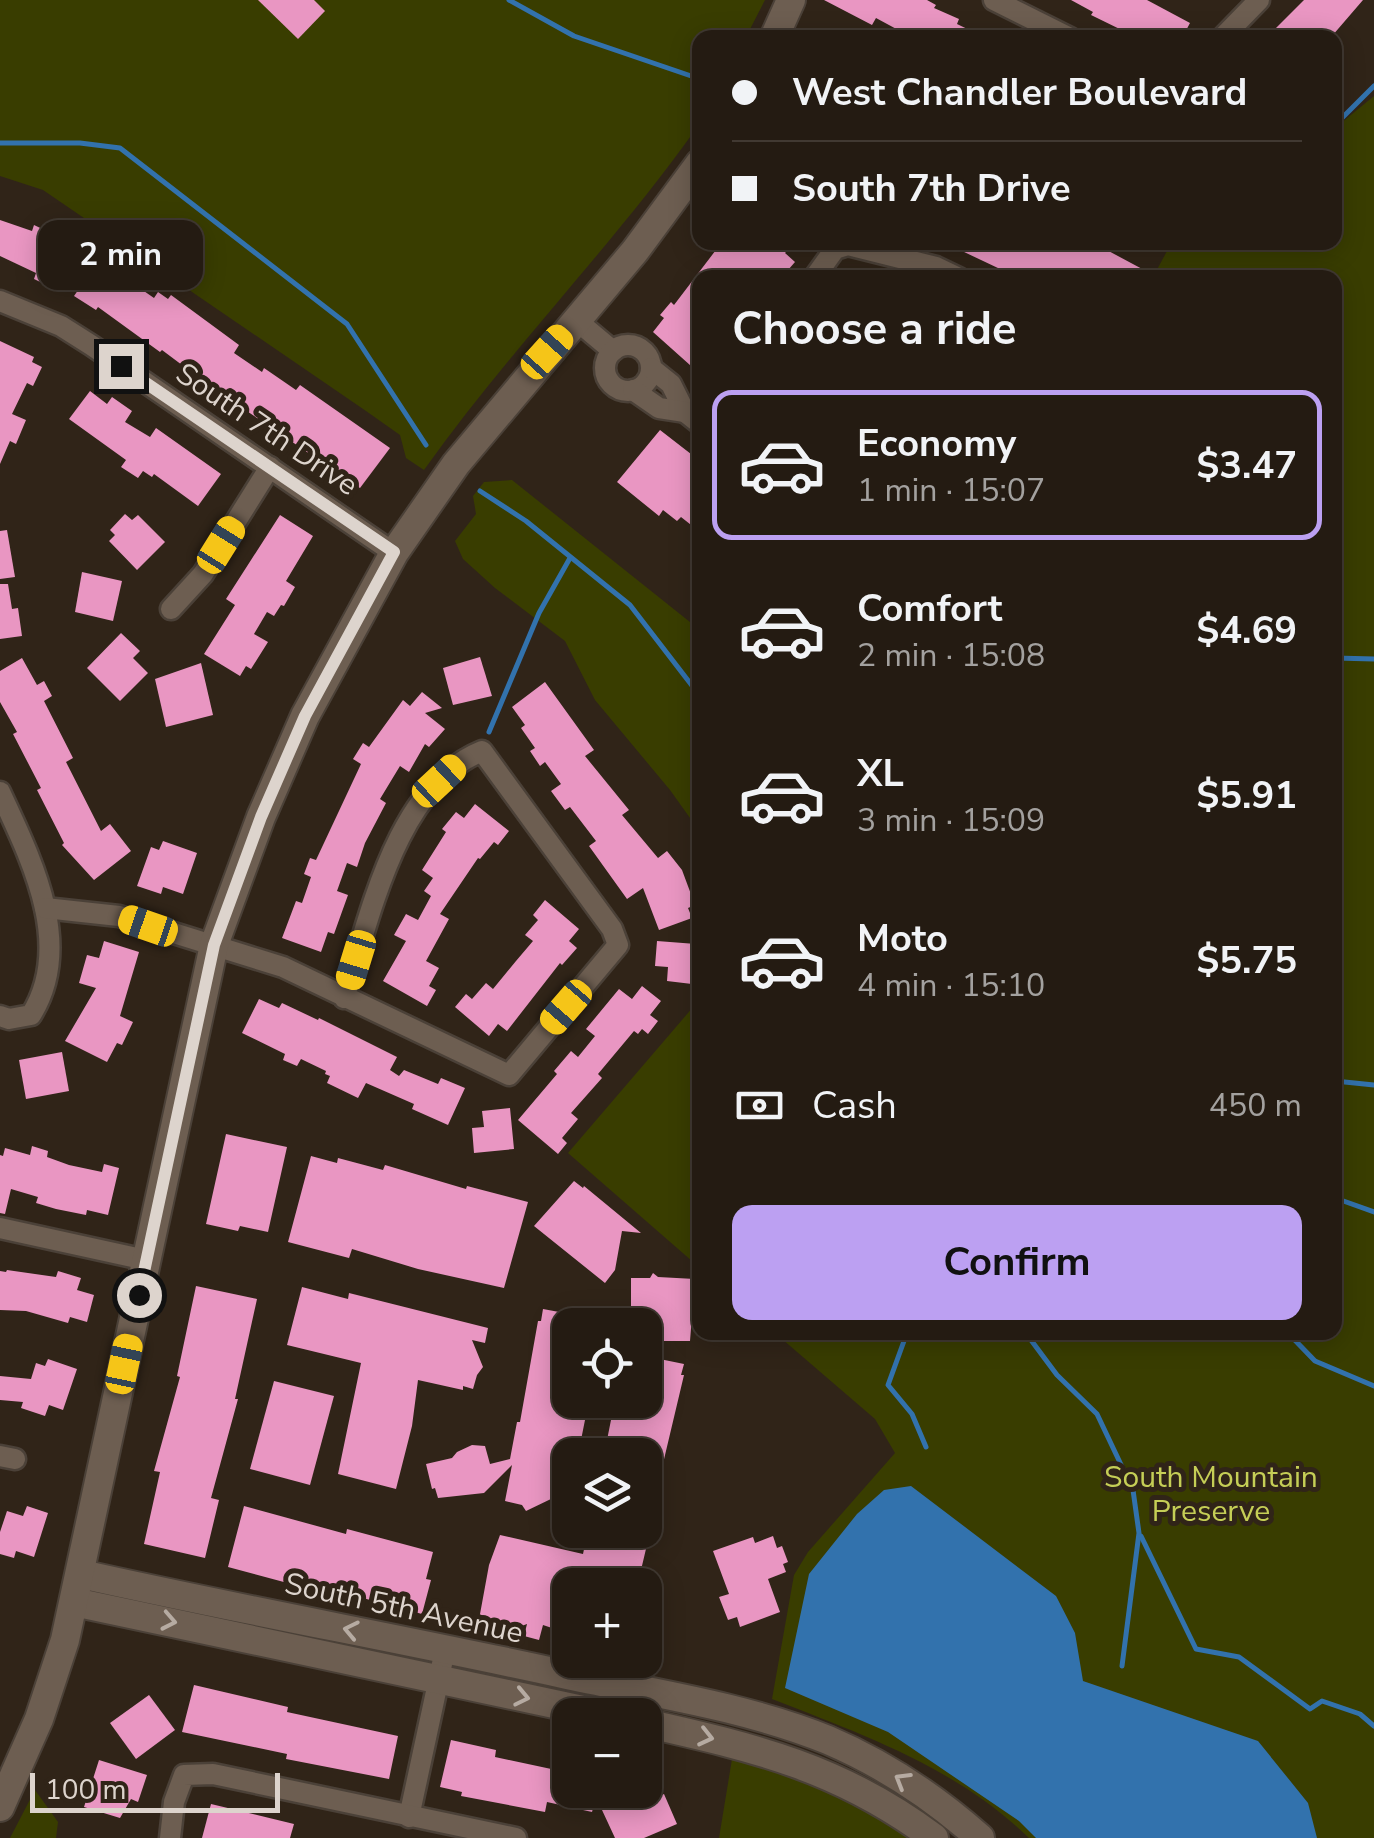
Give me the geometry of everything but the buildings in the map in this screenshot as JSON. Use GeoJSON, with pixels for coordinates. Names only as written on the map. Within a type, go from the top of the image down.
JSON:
{"type":"FeatureCollection","features":[{"type":"Feature","properties":{"kind":"main road"},"geometry":{"type":"LineString","coordinates":[[778,30],[792,0]]}},
{"type":"Feature","properties":{"kind":"main road"},"geometry":{"type":"LineString","coordinates":[[0,1808],[39,1720],[65,1640],[214,945],[261,817],[305,716],[394,552],[449,474],[635,251],[692,174]]}},
{"type":"Feature","properties":{"kind":"main road","name":"South 5th Avenue"},"geometry":{"type":"LineString","coordinates":[[81,1574],[710,1706],[822,1738],[921,1791],[980,1838]]}},
{"type":"Feature","properties":{"kind":"main road","name":"South 5th Avenue"},"geometry":{"type":"LineString","coordinates":[[74,1602],[552,1704]]}},
{"type":"Feature","properties":{"kind":"main road"},"geometry":{"type":"LineString","coordinates":[[662,1728],[753,1748],[815,1769],[859,1788],[934,1838]]}},
{"type":"Feature","properties":{"kind":"street"},"geometry":{"type":"LineString","coordinates":[[1230,30],[1259,0]]}},
{"type":"Feature","properties":{"kind":"street"},"geometry":{"type":"LineString","coordinates":[[1008,3],[1056,30]]}},
{"type":"Feature","properties":{"kind":"street"},"geometry":{"type":"LineString","coordinates":[[867,250],[941,270]]}},
{"type":"Feature","properties":{"kind":"street","name":"South 7th Drive"},"geometry":{"type":"LineString","coordinates":[[0,300],[61,326],[394,552]]}},
{"type":"Feature","properties":{"kind":"street"},"geometry":{"type":"LineString","coordinates":[[576,320],[612,351]]}},
{"type":"Feature","properties":{"kind":"street"},"geometry":{"type":"LineString","coordinates":[[692,414],[638,346],[624,345],[612,351],[606,364],[608,378],[618,388],[633,390],[660,408],[692,417]]}},
{"type":"Feature","properties":{"kind":"street"},"geometry":{"type":"LineString","coordinates":[[633,390],[644,385],[652,368]]}},
{"type":"Feature","properties":{"kind":"street"},"geometry":{"type":"LineString","coordinates":[[170,609],[204,574],[270,467]]}},
{"type":"Feature","properties":{"kind":"street"},"geometry":{"type":"LineString","coordinates":[[45,908],[118,916],[283,967],[344,998],[509,1075],[618,945],[612,928],[482,751],[450,770],[408,820],[380,885],[344,998]]}},
{"type":"Feature","properties":{"kind":"street"},"geometry":{"type":"LineString","coordinates":[[0,792],[37,874],[48,937],[46,992],[31,1015],[0,1016]]}},
{"type":"Feature","properties":{"kind":"street"},"geometry":{"type":"LineString","coordinates":[[0,1228],[146,1260]]}},
{"type":"Feature","properties":{"kind":"street"},"geometry":{"type":"LineString","coordinates":[[408,1817],[445,1650]]}},
{"type":"Feature","properties":{"kind":"street"},"geometry":{"type":"LineString","coordinates":[[170,1838],[174,1802],[184,1774],[213,1774],[516,1838]]}},
{"type":"Feature","properties":{"kind":"green space"},"geometry":{"type":"Polygon","coordinates":[[[0,0],[765,0],[750,30],[692,30],[692,134],[424,470],[406,458],[400,435],[366,411],[43,190],[0,176],[0,0]]]}},
{"type":"Feature","properties":{"kind":"green space","name":"South Mountain Preserve"},"geometry":{"type":"Polygon","coordinates":[[[1374,96],[1374,1838],[1029,1838],[1001,1813],[940,1773],[875,1740],[772,1699],[794,1575],[808,1552],[895,1453],[875,1419],[783,1340],[1342,1340],[1342,270],[1157,270],[1164,250],[1342,250],[1342,122],[1374,96]]]}},
{"type":"Feature","properties":{"kind":"green space"},"geometry":{"type":"Polygon","coordinates":[[[512,480],[692,624],[692,821],[595,700],[565,641],[463,559],[455,541],[476,514],[473,496],[484,482],[512,480]]]}},
{"type":"Feature","properties":{"kind":"green space"},"geometry":{"type":"Polygon","coordinates":[[[692,1008],[692,1261],[568,1153],[692,1008]]]}},
{"type":"Feature","properties":{"kind":"green space"},"geometry":{"type":"Polygon","coordinates":[[[733,1753],[824,1785],[918,1838],[719,1838],[733,1753]]]}},
{"type":"Feature","properties":{"kind":"green space"},"geometry":{"type":"Polygon","coordinates":[[[35,1790],[58,1822],[56,1838],[10,1838],[35,1790]]]}},
{"type":"Feature","properties":{"kind":"water"},"geometry":{"type":"Polygon","coordinates":[[[911,1486],[1056,1596],[1075,1633],[1083,1681],[1258,1741],[1308,1803],[1317,1838],[1036,1838],[1019,1821],[888,1732],[785,1688],[809,1574],[857,1514],[884,1490],[911,1486]]]}},
{"type":"Feature","properties":{"kind":"waterway"},"geometry":{"type":"LineString","coordinates":[[509,0],[574,36],[692,76]]}},
{"type":"Feature","properties":{"kind":"waterway"},"geometry":{"type":"LineString","coordinates":[[1342,118],[1374,86]]}},
{"type":"Feature","properties":{"kind":"waterway"},"geometry":{"type":"LineString","coordinates":[[0,143],[80,143],[120,148],[347,324],[426,445]]}},
{"type":"Feature","properties":{"kind":"waterway"},"geometry":{"type":"LineString","coordinates":[[480,491],[526,521],[630,605],[692,686]]}},
{"type":"Feature","properties":{"kind":"waterway"},"geometry":{"type":"LineString","coordinates":[[489,732],[539,613],[570,558]]}},
{"type":"Feature","properties":{"kind":"waterway"},"geometry":{"type":"LineString","coordinates":[[1342,658],[1374,659]]}},
{"type":"Feature","properties":{"kind":"waterway"},"geometry":{"type":"LineString","coordinates":[[1342,1082],[1374,1085]]}},
{"type":"Feature","properties":{"kind":"waterway"},"geometry":{"type":"LineString","coordinates":[[1342,1201],[1374,1212]]}},
{"type":"Feature","properties":{"kind":"waterway"},"geometry":{"type":"LineString","coordinates":[[904,1340],[888,1385],[912,1414],[926,1447]]}},
{"type":"Feature","properties":{"kind":"waterway"},"geometry":{"type":"LineString","coordinates":[[1031,1340],[1057,1375],[1097,1414],[1133,1490],[1139,1533],[1122,1666]]}},
{"type":"Feature","properties":{"kind":"waterway"},"geometry":{"type":"LineString","coordinates":[[1295,1340],[1315,1361],[1374,1386]]}},
{"type":"Feature","properties":{"kind":"waterway"},"geometry":{"type":"LineString","coordinates":[[1141,1536],[1196,1649],[1239,1657],[1310,1709],[1322,1701],[1360,1714],[1374,1726]]}},
{"type":"Feature","properties":{"kind":"route"},"geometry":{"type":"LineString","coordinates":[[121,366],[394,552],[305,716],[261,817],[214,945],[139,1295]]}}]}
